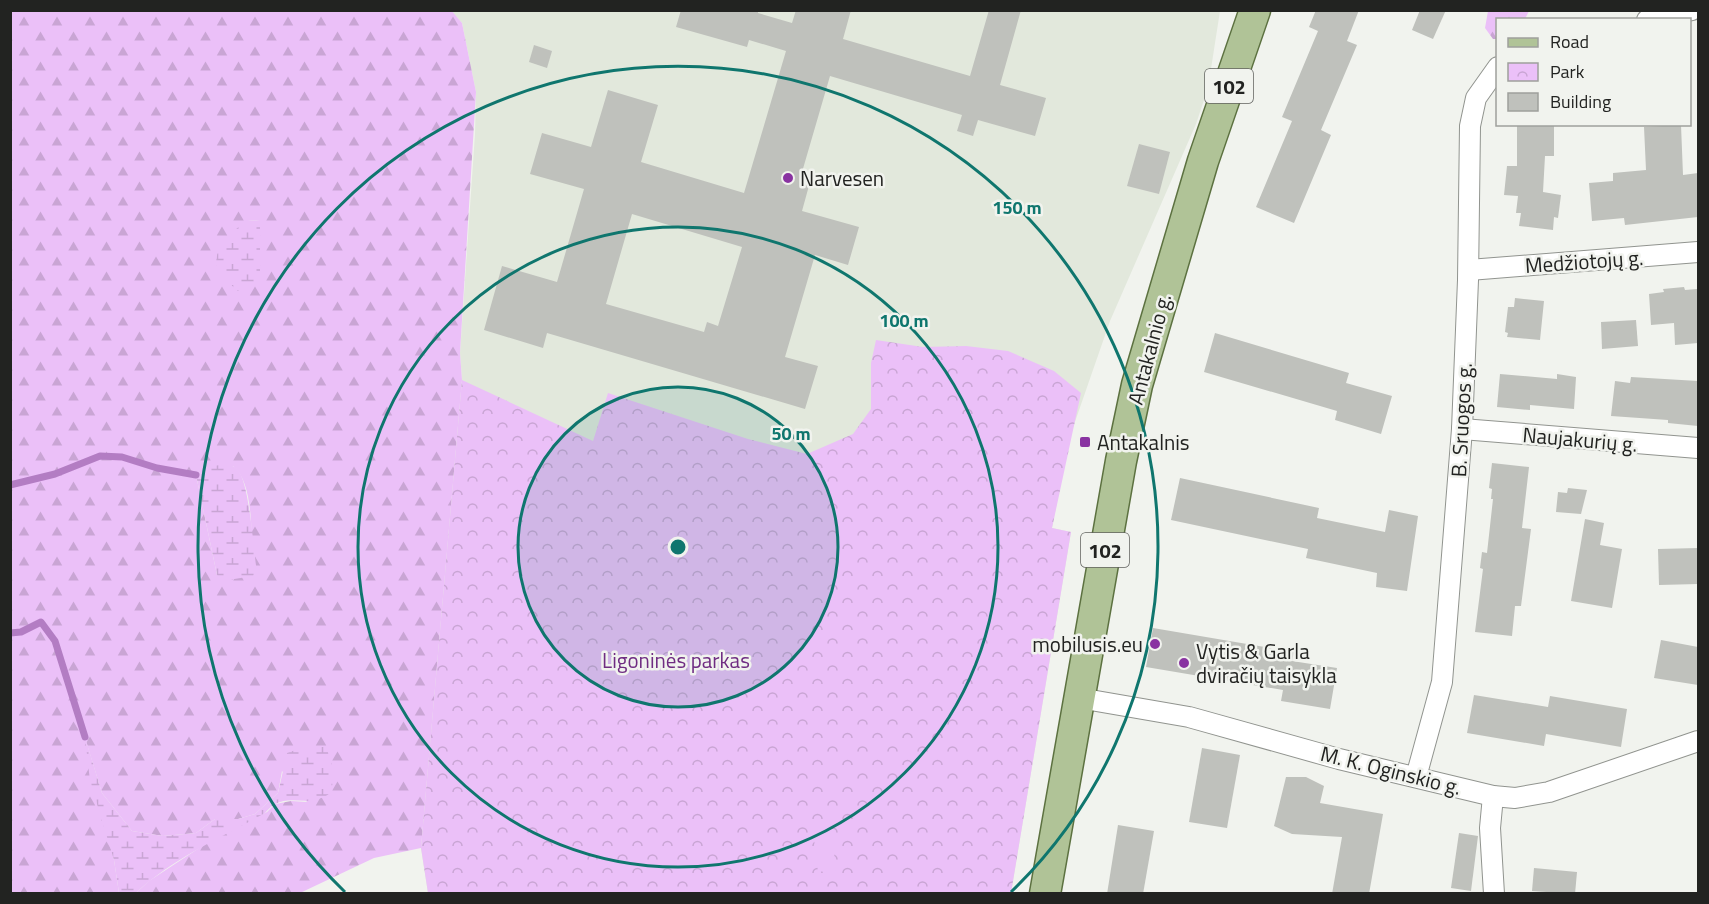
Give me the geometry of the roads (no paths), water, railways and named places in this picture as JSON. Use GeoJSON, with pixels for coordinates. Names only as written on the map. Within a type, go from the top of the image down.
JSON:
{"type":"FeatureCollection","features":[{"type":"Feature","properties":{"kind":"main road","name":"Antakalnio g."},"geometry":{"type":"LineString","coordinates":[[1045,894],[1137,385],[1203,161],[1227,67],[1237,10]]}},
{"type":"Feature","properties":{"kind":"main road","name":"Antakalnio g."},"geometry":{"type":"LineString","coordinates":[[1203,161],[1256,10]]}},
{"type":"Feature","properties":{"kind":"street"},"geometry":{"type":"LineString","coordinates":[[1656,18],[1692,10]]}},
{"type":"Feature","properties":{"kind":"street","name":"B. Sruogos g."},"geometry":{"type":"LineString","coordinates":[[1416,777],[1442,682],[1461,429],[1468,270],[1470,126],[1476,98],[1496,68]]}},
{"type":"Feature","properties":{"kind":"street","name":"Medžiotojų g."},"geometry":{"type":"LineString","coordinates":[[1468,270],[1698,252]]}},
{"type":"Feature","properties":{"kind":"street","name":"Naujakurių g."},"geometry":{"type":"LineString","coordinates":[[1461,429],[1698,448]]}},
{"type":"Feature","properties":{"kind":"street","name":"M. K. Oginskio g."},"geometry":{"type":"LineString","coordinates":[[1079,698],[1190,717],[1416,777],[1494,796],[1515,798],[1541,794],[1698,741]]}},
{"type":"Feature","properties":{"kind":"street"},"geometry":{"type":"LineString","coordinates":[[1494,796],[1490,828],[1494,894]]}},
{"type":"Feature","properties":{"kind":"waterway"},"geometry":{"type":"LineString","coordinates":[[10,485],[55,474],[100,456],[122,457],[157,468],[196,475]]}},
{"type":"Feature","properties":{"kind":"waterway"},"geometry":{"type":"LineString","coordinates":[[10,633],[21,632],[41,622],[55,641],[85,737]]}},
{"type":"Feature","properties":{"kind":"place","name":"Narvesen"},"geometry":{"type":"Point","coordinates":[788,178]}},
{"type":"Feature","properties":{"kind":"place","name":"Antakalnis"},"geometry":{"type":"Point","coordinates":[1085,442]}},
{"type":"Feature","properties":{"kind":"place","name":"mobilusis.eu"},"geometry":{"type":"Point","coordinates":[1155,644]}},
{"type":"Feature","properties":{"kind":"place","name":"Vytis & Garla dviračių taisykla"},"geometry":{"type":"Point","coordinates":[1184,663]}},
{"type":"Feature","properties":{"kind":"park label","name":"Ligoninės parkas"},"geometry":{"type":"Point","coordinates":[676,660]}}]}
